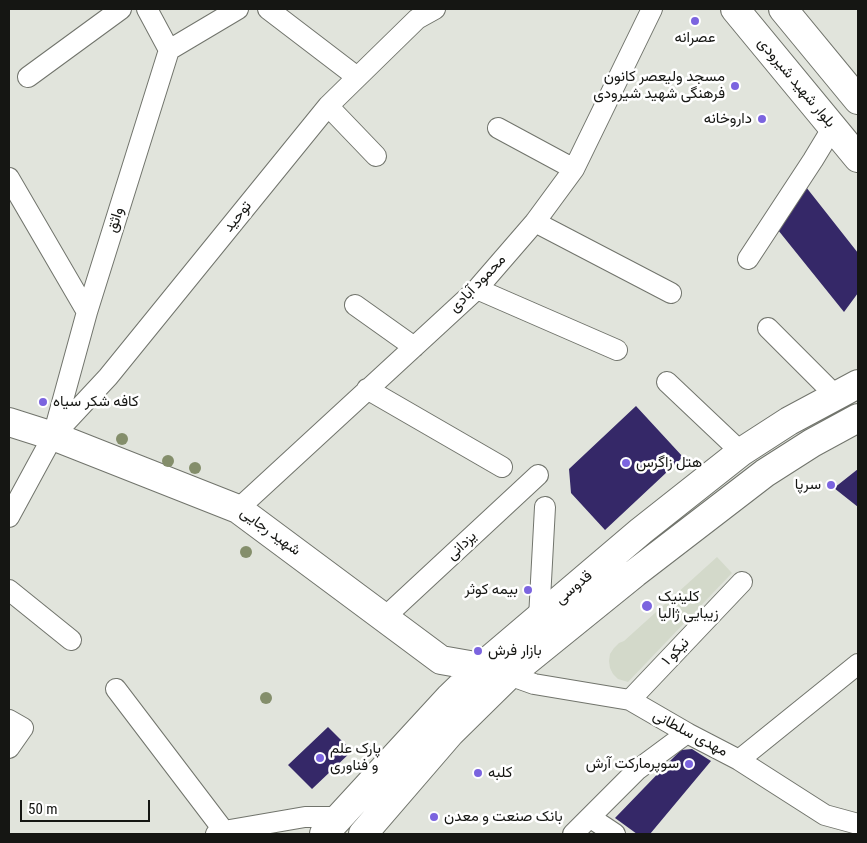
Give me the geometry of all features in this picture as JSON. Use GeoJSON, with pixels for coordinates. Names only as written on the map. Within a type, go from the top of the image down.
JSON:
{"type":"FeatureCollection","features":[{"type":"Feature","properties":{"kind":"main road","name":"بلوار شهید شیرودی"},"geometry":{"type":"LineString","coordinates":[[734,9],[858,158]]}},
{"type":"Feature","properties":{"kind":"main road"},"geometry":{"type":"LineString","coordinates":[[783,9],[858,100]]}},
{"type":"Feature","properties":{"kind":"main road","name":"قدوسی"},"geometry":{"type":"LineString","coordinates":[[332,826],[450,697],[481,667],[641,531],[741,452],[789,422],[847,390]]}},
{"type":"Feature","properties":{"kind":"main road","name":"قدوسی"},"geometry":{"type":"LineString","coordinates":[[363,834],[450,733],[509,675],[635,573],[764,473],[812,443],[858,418]]}},
{"type":"Feature","properties":{"kind":"main road","name":"شهید رجایی"},"geometry":{"type":"LineString","coordinates":[[9,422],[52,436],[238,508],[441,660],[481,667]]}},
{"type":"Feature","properties":{"kind":"main road"},"geometry":{"type":"LineString","coordinates":[[441,660],[450,697]]}},
{"type":"Feature","properties":{"kind":"street"},"geometry":{"type":"LineString","coordinates":[[28,77],[121,9]]}},
{"type":"Feature","properties":{"kind":"street"},"geometry":{"type":"LineString","coordinates":[[147,9],[169,50],[238,9]]}},
{"type":"Feature","properties":{"kind":"street"},"geometry":{"type":"LineString","coordinates":[[268,9],[357,77]]}},
{"type":"Feature","properties":{"kind":"street","name":"توحید"},"geometry":{"type":"LineString","coordinates":[[52,436],[108,377],[328,106],[417,19],[435,9]]}},
{"type":"Feature","properties":{"kind":"street","name":"محمود آبادی"},"geometry":{"type":"LineString","coordinates":[[238,508],[477,289],[535,222],[574,169],[652,9]]}},
{"type":"Feature","properties":{"kind":"street","name":"واثق"},"geometry":{"type":"LineString","coordinates":[[52,436],[87,312],[169,50]]}},
{"type":"Feature","properties":{"kind":"street"},"geometry":{"type":"LineString","coordinates":[[328,106],[376,156]]}},
{"type":"Feature","properties":{"kind":"street"},"geometry":{"type":"LineString","coordinates":[[748,259],[833,127]]}},
{"type":"Feature","properties":{"kind":"street"},"geometry":{"type":"LineString","coordinates":[[498,128],[574,169]]}},
{"type":"Feature","properties":{"kind":"street"},"geometry":{"type":"LineString","coordinates":[[9,178],[16,205],[87,312]]}},
{"type":"Feature","properties":{"kind":"street"},"geometry":{"type":"LineString","coordinates":[[535,222],[671,293]]}},
{"type":"Feature","properties":{"kind":"street"},"geometry":{"type":"LineString","coordinates":[[477,289],[617,350]]}},
{"type":"Feature","properties":{"kind":"street"},"geometry":{"type":"LineString","coordinates":[[354,305],[414,347]]}},
{"type":"Feature","properties":{"kind":"street"},"geometry":{"type":"LineString","coordinates":[[768,328],[847,390]]}},
{"type":"Feature","properties":{"kind":"street"},"geometry":{"type":"LineString","coordinates":[[667,382],[741,452]]}},
{"type":"Feature","properties":{"kind":"street"},"geometry":{"type":"LineString","coordinates":[[367,390],[502,467]]}},
{"type":"Feature","properties":{"kind":"street"},"geometry":{"type":"LineString","coordinates":[[9,517],[52,436]]}},
{"type":"Feature","properties":{"kind":"street","name":"یزدانی"},"geometry":{"type":"LineString","coordinates":[[385,617],[538,475]]}},
{"type":"Feature","properties":{"kind":"street"},"geometry":{"type":"LineString","coordinates":[[539,618],[545,507]]}},
{"type":"Feature","properties":{"kind":"street","name":"نیکو ۱"},"geometry":{"type":"LineString","coordinates":[[630,700],[742,582]]}},
{"type":"Feature","properties":{"kind":"street"},"geometry":{"type":"LineString","coordinates":[[9,590],[71,640]]}},
{"type":"Feature","properties":{"kind":"street"},"geometry":{"type":"LineString","coordinates":[[738,760],[858,664]]}},
{"type":"Feature","properties":{"kind":"street","name":"مهدی سلطانی"},"geometry":{"type":"LineString","coordinates":[[509,675],[534,684],[630,700],[738,760],[825,815],[858,824]]}},
{"type":"Feature","properties":{"kind":"street"},"geometry":{"type":"LineString","coordinates":[[116,689],[220,833],[305,818],[332,826]]}},
{"type":"Feature","properties":{"kind":"street"},"geometry":{"type":"LineString","coordinates":[[9,720],[24,728],[9,748]]}},
{"type":"Feature","properties":{"kind":"street"},"geometry":{"type":"LineString","coordinates":[[574,834],[637,770],[687,733]]}},
{"type":"Feature","properties":{"kind":"street"},"geometry":{"type":"LineString","coordinates":[[590,818],[615,834]]}},
{"type":"Feature","properties":{"kind":"shaded area"},"geometry":{"type":"Polygon","coordinates":[[[717,557],[732,573],[628,682],[618,679],[610,668],[609,661],[610,654],[614,648],[717,557]]]}},
{"type":"Feature","properties":{"kind":"building"},"geometry":{"type":"Polygon","coordinates":[[[806,187],[858,253],[858,293],[844,312],[778,230],[806,187]]]}},
{"type":"Feature","properties":{"kind":"building","name":"هتل زاگرس"},"geometry":{"type":"Polygon","coordinates":[[[636,406],[683,457],[605,530],[571,493],[569,469],[636,406]]]}},
{"type":"Feature","properties":{"kind":"building"},"geometry":{"type":"Polygon","coordinates":[[[858,469],[858,507],[834,488],[858,469]]]}},
{"type":"Feature","properties":{"kind":"building","name":"پارک علم و فناوری"},"geometry":{"type":"Polygon","coordinates":[[[328,727],[352,751],[312,789],[288,765],[328,727]]]}},
{"type":"Feature","properties":{"kind":"building"},"geometry":{"type":"Polygon","coordinates":[[[692,749],[711,761],[650,834],[637,834],[615,818],[681,750],[692,749]]]}},
{"type":"Feature","properties":{"kind":"place","name":"عصرانه"},"geometry":{"type":"Point","coordinates":[695,21]}},
{"type":"Feature","properties":{"kind":"place","name":"مسجد ولیعصر کانون فرهنگی شهید شیرودی"},"geometry":{"type":"Point","coordinates":[735,86]}},
{"type":"Feature","properties":{"kind":"place","name":"داروخانه"},"geometry":{"type":"Point","coordinates":[762,119]}},
{"type":"Feature","properties":{"kind":"place","name":"کافه شکر سیاه"},"geometry":{"type":"Point","coordinates":[43,402]}},
{"type":"Feature","properties":{"kind":"place","name":"هتل زاگرس"},"geometry":{"type":"Point","coordinates":[626,463]}},
{"type":"Feature","properties":{"kind":"place","name":"سرپا"},"geometry":{"type":"Point","coordinates":[831,485]}},
{"type":"Feature","properties":{"kind":"place","name":"بیمه کوثر"},"geometry":{"type":"Point","coordinates":[528,590]}},
{"type":"Feature","properties":{"kind":"place","name":"کلینیک زیبایی ژالیا"},"geometry":{"type":"Point","coordinates":[647,606]}},
{"type":"Feature","properties":{"kind":"place","name":"بازار فرش"},"geometry":{"type":"Point","coordinates":[478,651]}},
{"type":"Feature","properties":{"kind":"place","name":"پارک علم و فناوری"},"geometry":{"type":"Point","coordinates":[320,758]}},
{"type":"Feature","properties":{"kind":"place","name":"سوپرمارکت آرش"},"geometry":{"type":"Point","coordinates":[689,764]}},
{"type":"Feature","properties":{"kind":"place","name":"کلبه"},"geometry":{"type":"Point","coordinates":[478,773]}},
{"type":"Feature","properties":{"kind":"place","name":"بانک صنعت و معدن"},"geometry":{"type":"Point","coordinates":[434,817]}}]}
